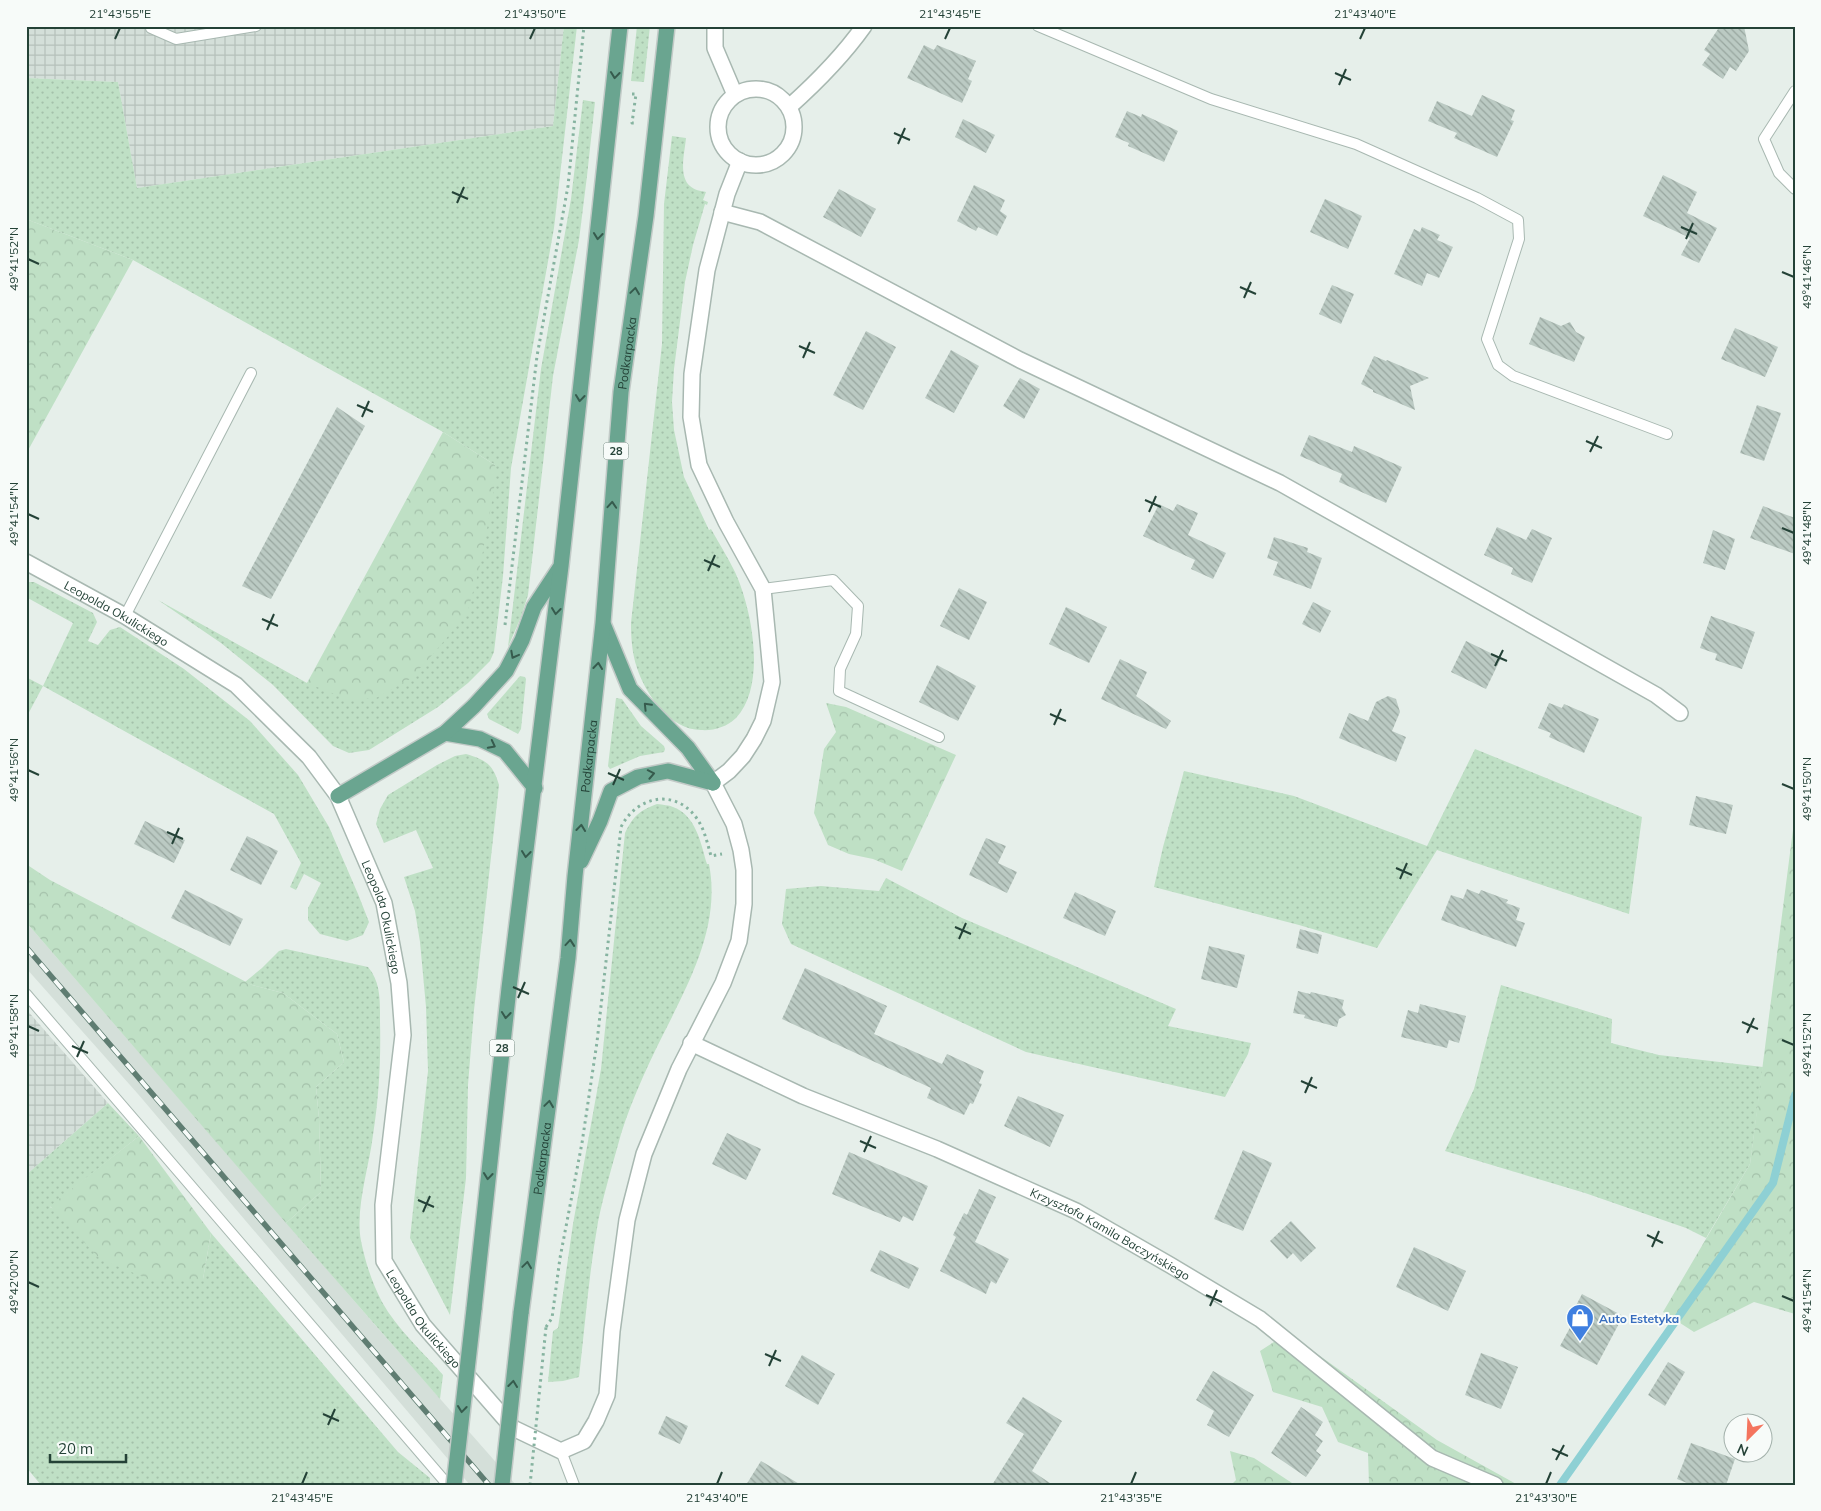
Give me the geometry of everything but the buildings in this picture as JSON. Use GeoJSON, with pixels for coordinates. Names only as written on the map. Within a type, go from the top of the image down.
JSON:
{"type":"FeatureCollection","features":[{"type":"Feature","properties":{"kind":"main road","name":"28"},"geometry":{"type":"LineString","coordinates":[[454,1485],[508,998],[561,566],[620,26]]}},
{"type":"Feature","properties":{"kind":"main road","name":"Podkarpacka"},"geometry":{"type":"LineString","coordinates":[[502,1485],[521,1313],[568,958],[603,623],[621,392],[646,216],[667,26]]}},
{"type":"Feature","properties":{"kind":"main road"},"geometry":{"type":"LineString","coordinates":[[338,796],[445,733],[474,706],[506,670],[522,640],[534,607],[561,566]]}},
{"type":"Feature","properties":{"kind":"main road"},"geometry":{"type":"LineString","coordinates":[[603,623],[630,689],[688,748],[713,782]]}},
{"type":"Feature","properties":{"kind":"main road"},"geometry":{"type":"LineString","coordinates":[[445,733],[480,739],[505,751],[535,788]]}},
{"type":"Feature","properties":{"kind":"main road"},"geometry":{"type":"LineString","coordinates":[[576,876],[611,792],[638,777],[668,771],[713,782]]}},
{"type":"Feature","properties":{"kind":"street"},"geometry":{"type":"LineString","coordinates":[[715,26],[715,48],[734,94]]}},
{"type":"Feature","properties":{"kind":"street"},"geometry":{"type":"LineString","coordinates":[[789,107],[823,77],[864,26]]}},
{"type":"Feature","properties":{"kind":"street"},"geometry":{"type":"LineString","coordinates":[[758,88],[770,91],[781,98],[789,107],[794,131],[791,142],[775,160],[764,164],[751,165],[730,155],[722,146],[717,124],[720,112],[734,94],[746,89],[758,88]]}},
{"type":"Feature","properties":{"kind":"street"},"geometry":{"type":"LineString","coordinates":[[561,1451],[584,1441],[596,1421],[606,1395],[612,1331],[627,1220],[644,1154],[691,1043],[723,983],[739,941],[744,904],[744,870],[741,850],[734,824],[713,782],[729,771],[743,756],[763,721],[772,682],[763,589],[726,522],[699,465],[691,417],[692,374],[707,270],[726,194],[740,161]]}},
{"type":"Feature","properties":{"kind":"street"},"geometry":{"type":"LineString","coordinates":[[722,212],[760,222],[1020,360],[1280,483],[1656,695],[1680,713]]}},
{"type":"Feature","properties":{"kind":"street","name":"Leopolda Okulickiego"},"geometry":{"type":"LineString","coordinates":[[26,562],[125,616],[236,686],[309,757],[338,796],[384,903],[399,983],[404,1035],[383,1205],[384,1261],[423,1325],[513,1428],[561,1451]]}},
{"type":"Feature","properties":{"kind":"street","name":"Krzysztofa Kamila Baczyńskiego"},"geometry":{"type":"LineString","coordinates":[[691,1043],[802,1096],[937,1149],[1076,1211],[1260,1319],[1432,1458],[1494,1485]]}},
{"type":"Feature","properties":{"kind":"lane"},"geometry":{"type":"LineString","coordinates":[[151,26],[151,28],[176,39],[256,26]]}},
{"type":"Feature","properties":{"kind":"lane"},"geometry":{"type":"LineString","coordinates":[[1038,26],[1211,99],[1356,144],[1477,198],[1518,220],[1519,239],[1487,339],[1498,364],[1513,376],[1668,434]]}},
{"type":"Feature","properties":{"kind":"lane"},"geometry":{"type":"LineString","coordinates":[[1795,90],[1764,139],[1780,173],[1795,189]]}},
{"type":"Feature","properties":{"kind":"lane"},"geometry":{"type":"LineString","coordinates":[[125,616],[251,373]]}},
{"type":"Feature","properties":{"kind":"lane"},"geometry":{"type":"LineString","coordinates":[[763,589],[834,580],[858,606],[856,634],[840,669],[839,691],[939,737]]}},
{"type":"Feature","properties":{"kind":"lane"},"geometry":{"type":"LineString","coordinates":[[26,994],[448,1485]]}},
{"type":"Feature","properties":{"kind":"lane"},"geometry":{"type":"LineString","coordinates":[[561,1451],[574,1485]]}},
{"type":"Feature","properties":{"kind":"path"},"geometry":{"type":"LineString","coordinates":[[504,631],[537,356],[568,186],[584,26]]}},
{"type":"Feature","properties":{"kind":"path"},"geometry":{"type":"LineString","coordinates":[[627,94],[636,94],[632,123],[641,124]]}},
{"type":"Feature","properties":{"kind":"path"},"geometry":{"type":"LineString","coordinates":[[530,1485],[546,1327],[552,1318],[560,1258],[582,1143],[621,827],[630,813],[642,804],[654,800],[672,800],[689,809],[696,817],[711,856],[724,853]]}},
{"type":"Feature","properties":{"kind":"shaded area"},"geometry":{"type":"Polygon","coordinates":[[[26,26],[564,26],[553,126],[137,188],[118,82],[26,78],[26,26]]]}},
{"type":"Feature","properties":{"kind":"shaded area"},"geometry":{"type":"Polygon","coordinates":[[[26,922],[516,1485],[470,1485],[138,1094],[26,968],[26,922]]]}},
{"type":"Feature","properties":{"kind":"shaded area"},"geometry":{"type":"Polygon","coordinates":[[[26,1009],[108,1103],[26,1175],[26,1009]]]}},
{"type":"Feature","properties":{"kind":"green space"},"geometry":{"type":"Polygon","coordinates":[[[564,26],[577,26],[554,228],[511,468],[503,576],[494,652],[490,661],[468,683],[438,707],[369,750],[349,753],[333,746],[273,685],[221,643],[158,600],[307,683],[495,465],[443,432],[133,260],[26,219],[26,78],[118,82],[137,188],[553,126],[564,26]]]}},
{"type":"Feature","properties":{"kind":"green space"},"geometry":{"type":"Polygon","coordinates":[[[637,26],[650,26],[644,82],[631,81],[637,26]]]}},
{"type":"Feature","properties":{"kind":"green space"},"geometry":{"type":"Polygon","coordinates":[[[583,100],[595,102],[579,240],[553,376],[528,595],[508,647],[541,369],[571,199],[583,100]]]}},
{"type":"Feature","properties":{"kind":"green space"},"geometry":{"type":"Polygon","coordinates":[[[672,136],[686,138],[683,170],[686,182],[698,190],[706,192],[703,200],[708,202],[707,205],[705,204],[693,245],[685,282],[674,369],[672,402],[674,430],[684,477],[709,530],[711,529],[735,572],[741,588],[747,606],[754,646],[754,667],[746,704],[736,718],[728,724],[720,728],[706,730],[690,728],[679,724],[670,718],[653,699],[646,689],[637,668],[631,634],[662,344],[664,204],[672,136]]]}},
{"type":"Feature","properties":{"kind":"green space"},"geometry":{"type":"Polygon","coordinates":[[[26,219],[133,260],[26,454],[26,219]]]}},
{"type":"Feature","properties":{"kind":"green space"},"geometry":{"type":"Polygon","coordinates":[[[443,432],[495,465],[494,490],[481,562],[467,614],[410,679],[376,698],[349,700],[307,683],[443,432]]]}},
{"type":"Feature","properties":{"kind":"green space"},"geometry":{"type":"Polygon","coordinates":[[[26,582],[34,582],[93,613],[97,622],[88,641],[98,645],[110,630],[120,627],[184,669],[250,721],[298,775],[329,827],[369,922],[363,935],[347,941],[320,934],[308,920],[308,908],[321,883],[304,874],[296,890],[290,887],[301,863],[274,814],[43,686],[73,623],[26,597],[26,582]]]}},
{"type":"Feature","properties":{"kind":"green space"},"geometry":{"type":"Polygon","coordinates":[[[520,676],[526,679],[521,729],[518,734],[489,719],[487,714],[520,676]]]}},
{"type":"Feature","properties":{"kind":"green space"},"geometry":{"type":"Polygon","coordinates":[[[26,677],[43,686],[26,718],[26,677]]]}},
{"type":"Feature","properties":{"kind":"green space"},"geometry":{"type":"Polygon","coordinates":[[[616,698],[622,699],[641,726],[664,746],[664,752],[640,756],[610,769],[608,766],[616,698]]]}},
{"type":"Feature","properties":{"kind":"green space"},"geometry":{"type":"Polygon","coordinates":[[[826,703],[846,707],[956,755],[902,871],[873,859],[849,854],[828,845],[814,813],[824,749],[836,732],[826,703]]]}},
{"type":"Feature","properties":{"kind":"green space"},"geometry":{"type":"Polygon","coordinates":[[[1475,749],[1642,817],[1629,914],[1437,850],[1377,948],[1299,925],[1154,887],[1184,771],[1294,796],[1427,846],[1475,749]]]}},
{"type":"Feature","properties":{"kind":"green space"},"geometry":{"type":"Polygon","coordinates":[[[466,754],[479,758],[488,764],[494,772],[499,785],[474,1010],[468,1085],[466,1178],[450,1315],[410,1238],[428,1071],[426,1007],[420,942],[415,911],[404,877],[433,868],[416,830],[384,843],[376,824],[380,809],[388,795],[437,765],[455,756],[466,754]]]}},
{"type":"Feature","properties":{"kind":"green space"},"geometry":{"type":"Polygon","coordinates":[[[657,804],[671,806],[681,811],[692,823],[700,839],[707,864],[709,864],[711,885],[711,906],[708,926],[696,966],[643,1077],[621,1134],[598,1222],[579,1377],[548,1382],[553,1331],[558,1328],[573,1224],[601,1069],[625,833],[638,814],[657,804]]]}},
{"type":"Feature","properties":{"kind":"green space"},"geometry":{"type":"Polygon","coordinates":[[[1795,814],[1795,1314],[1754,1302],[1694,1332],[1663,1312],[1750,1164],[1795,814]]]}},
{"type":"Feature","properties":{"kind":"green space"},"geometry":{"type":"Polygon","coordinates":[[[26,864],[50,880],[252,985],[283,993],[337,1034],[344,1062],[316,1087],[321,1192],[286,1223],[26,922],[26,864]]]}},
{"type":"Feature","properties":{"kind":"green space"},"geometry":{"type":"Polygon","coordinates":[[[886,878],[962,918],[1176,1009],[1168,1026],[1251,1043],[1248,1054],[1225,1097],[1026,1052],[791,944],[782,924],[786,889],[821,886],[879,891],[886,878]]]}},
{"type":"Feature","properties":{"kind":"green space"},"geometry":{"type":"Polygon","coordinates":[[[286,949],[368,967],[378,986],[380,1007],[379,1078],[373,1135],[361,1202],[361,1241],[369,1272],[388,1312],[443,1375],[440,1399],[286,1223],[321,1192],[316,1087],[344,1062],[337,1034],[283,993],[245,982],[279,951],[286,949]]]}},
{"type":"Feature","properties":{"kind":"green space"},"geometry":{"type":"Polygon","coordinates":[[[1501,985],[1612,1019],[1611,1043],[1659,1055],[1763,1067],[1750,1164],[1706,1238],[1686,1228],[1585,1193],[1445,1151],[1474,1089],[1501,985]]]}},
{"type":"Feature","properties":{"kind":"green space"},"geometry":{"type":"Polygon","coordinates":[[[108,1103],[139,1136],[50,1207],[203,1279],[211,1233],[398,1452],[430,1478],[430,1485],[41,1485],[26,1467],[26,1175],[108,1103]]]}},
{"type":"Feature","properties":{"kind":"green space"},"geometry":{"type":"Polygon","coordinates":[[[139,1136],[211,1233],[203,1279],[153,1281],[100,1259],[50,1206],[139,1136]]]}},
{"type":"Feature","properties":{"kind":"green space"},"geometry":{"type":"Polygon","coordinates":[[[1288,1333],[1437,1440],[1518,1485],[1369,1485],[1368,1453],[1338,1442],[1322,1407],[1273,1392],[1260,1351],[1288,1333]]]}},
{"type":"Feature","properties":{"kind":"green space"},"geometry":{"type":"Polygon","coordinates":[[[1230,1451],[1254,1458],[1295,1485],[1231,1485],[1236,1480],[1230,1451]]]}},
{"type":"Feature","properties":{"kind":"waterway"},"geometry":{"type":"LineString","coordinates":[[1560,1485],[1773,1183],[1795,1095]]}},
{"type":"Feature","properties":{"kind":"railway"},"geometry":{"type":"LineString","coordinates":[[26,947],[489,1485]]}},
{"type":"Feature","properties":{"kind":"place","name":"Auto Estetyka"},"geometry":{"type":"Point","coordinates":[1580,1342]}}]}
